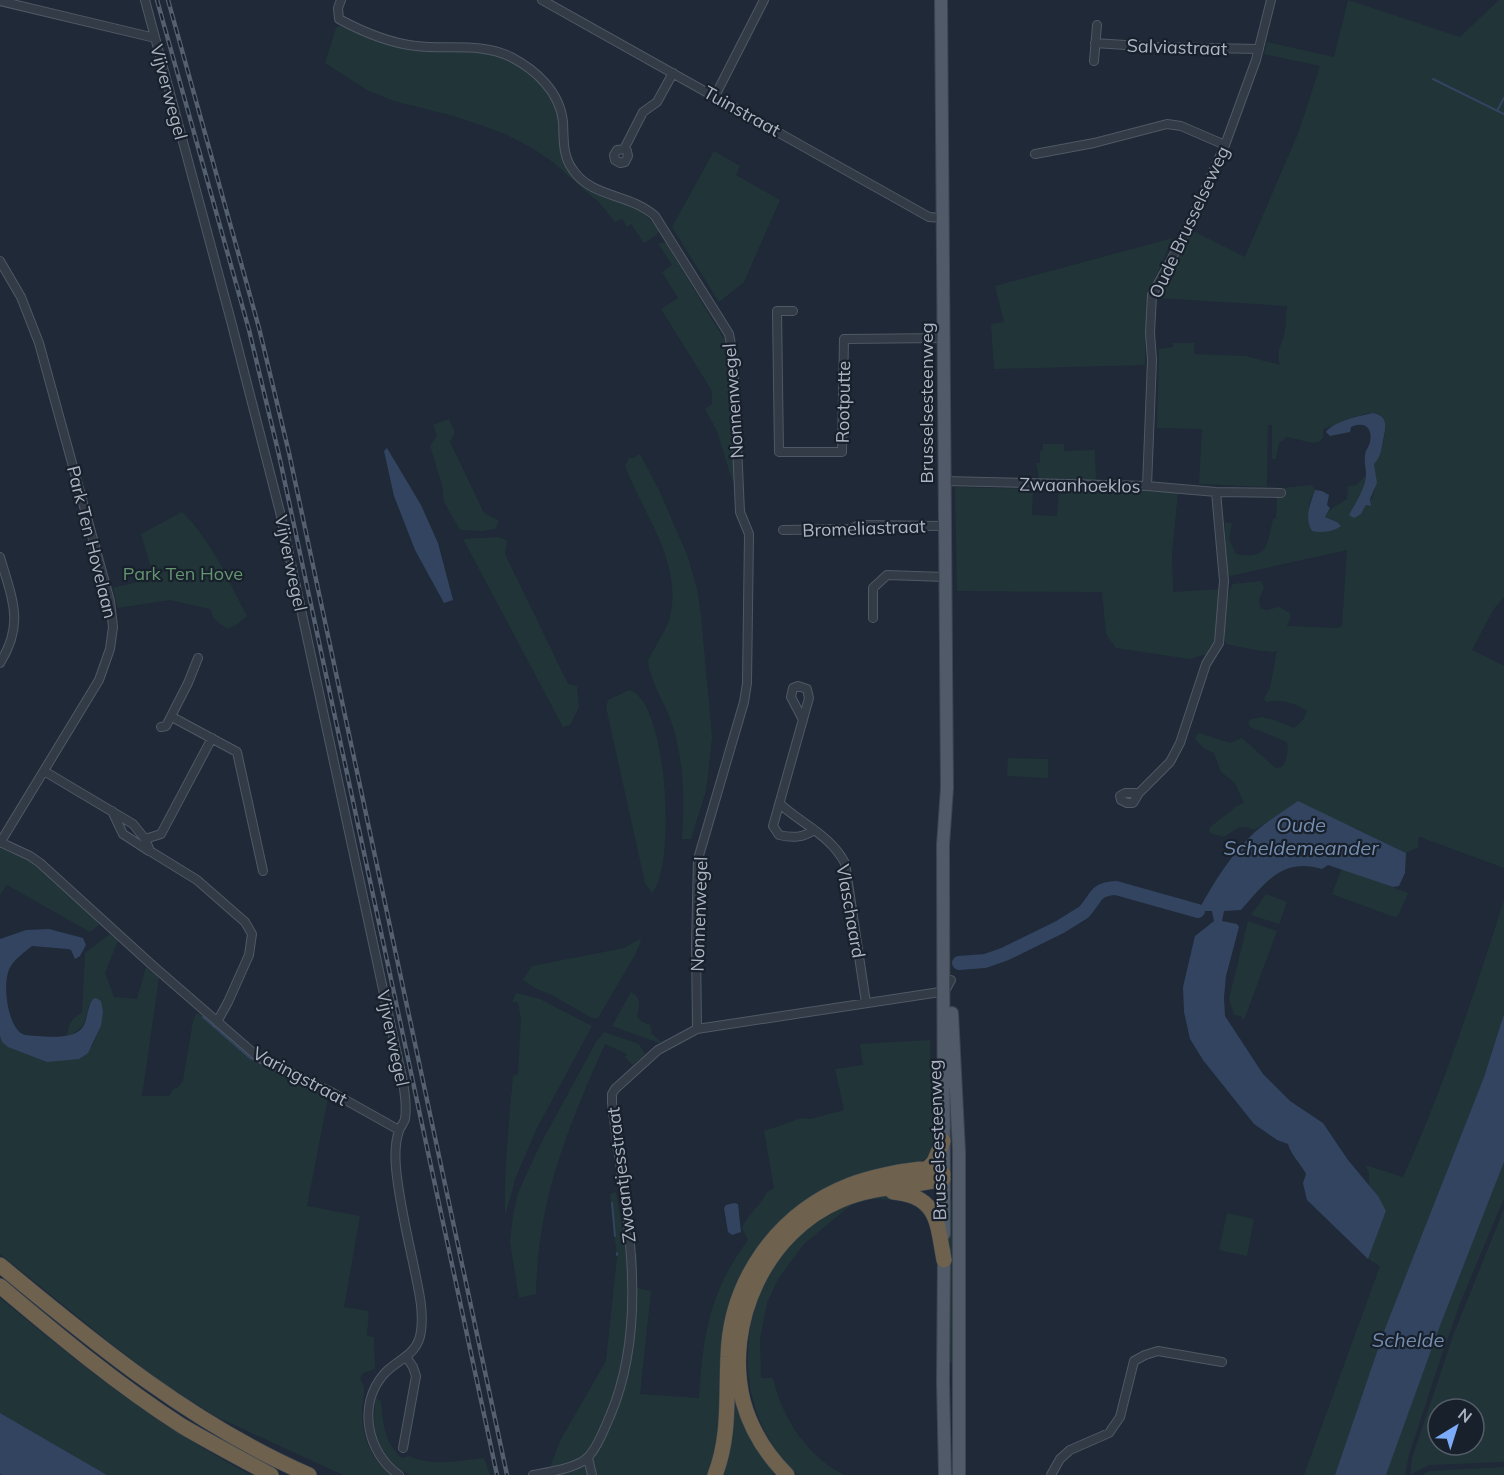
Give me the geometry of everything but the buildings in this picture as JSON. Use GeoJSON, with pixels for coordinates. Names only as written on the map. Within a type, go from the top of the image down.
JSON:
{"type":"FeatureCollection","features":[{"type":"Feature","properties":{"kind":"highway"},"geometry":{"type":"LineString","coordinates":[[927,1169],[934,1162],[943,1141]]}},
{"type":"Feature","properties":{"kind":"highway"},"geometry":{"type":"LineString","coordinates":[[715,1475],[723,1450],[726,1430],[728,1355],[732,1320],[738,1297],[758,1257],[786,1223],[809,1205],[833,1191],[863,1180],[927,1169],[944,1176]]}},
{"type":"Feature","properties":{"kind":"highway"},"geometry":{"type":"LineString","coordinates":[[787,1475],[761,1443],[743,1401],[739,1376],[741,1329],[758,1278],[772,1256],[792,1234],[807,1220],[841,1200],[875,1190],[944,1176]]}},
{"type":"Feature","properties":{"kind":"highway"},"geometry":{"type":"LineString","coordinates":[[875,1190],[907,1193],[928,1206],[939,1229],[944,1260]]}},
{"type":"Feature","properties":{"kind":"highway"},"geometry":{"type":"LineString","coordinates":[[0,1265],[120,1362],[185,1409],[243,1442],[309,1475]]}},
{"type":"Feature","properties":{"kind":"highway"},"geometry":{"type":"LineString","coordinates":[[0,1286],[57,1333],[147,1401],[191,1431],[270,1475]]}},
{"type":"Feature","properties":{"kind":"main road","name":"Brusselsesteenweg"},"geometry":{"type":"LineString","coordinates":[[941,0],[947,805],[950,820],[952,1059],[959,1151],[959,1475]]}},
{"type":"Feature","properties":{"kind":"main road","name":"Brusselsesteenweg"},"geometry":{"type":"LineString","coordinates":[[947,805],[943,827],[943,1372],[947,1475]]}},
{"type":"Feature","properties":{"kind":"main road"},"geometry":{"type":"LineString","coordinates":[[958,1203],[953,1185],[944,1176],[959,1151]]}},
{"type":"Feature","properties":{"kind":"street","name":"Vijverwegel"},"geometry":{"type":"LineString","coordinates":[[145,0],[280,512],[403,1082],[405,1120],[399,1130]]}},
{"type":"Feature","properties":{"kind":"street","name":"Nonnenwegel"},"geometry":{"type":"LineString","coordinates":[[341,0],[338,8],[339,19],[381,38],[417,46],[489,49],[510,57],[540,77],[552,91],[559,105],[564,153],[574,173],[590,186],[644,206],[655,216],[729,334],[733,355],[740,512],[749,534],[747,683],[744,702],[698,859],[697,1029]]}},
{"type":"Feature","properties":{"kind":"street","name":"Tuinstraat"},"geometry":{"type":"LineString","coordinates":[[542,0],[929,217],[943,218]]}},
{"type":"Feature","properties":{"kind":"street"},"geometry":{"type":"LineString","coordinates":[[714,96],[764,0]]}},
{"type":"Feature","properties":{"kind":"street","name":"Oude Brusselseweg"},"geometry":{"type":"LineString","coordinates":[[1148,486],[1152,295],[1184,236],[1225,145],[1245,94],[1271,0]]}},
{"type":"Feature","properties":{"kind":"street"},"geometry":{"type":"LineString","coordinates":[[0,1],[154,38]]}},
{"type":"Feature","properties":{"kind":"street"},"geometry":{"type":"LineString","coordinates":[[1094,61],[1097,25]]}},
{"type":"Feature","properties":{"kind":"street","name":"Salviastraat"},"geometry":{"type":"LineString","coordinates":[[1095,43],[1155,47],[1259,49]]}},
{"type":"Feature","properties":{"kind":"street"},"geometry":{"type":"LineString","coordinates":[[624,149],[642,112],[657,102],[673,73]]}},
{"type":"Feature","properties":{"kind":"street"},"geometry":{"type":"LineString","coordinates":[[1035,154],[1094,143],[1167,124],[1181,126],[1225,145]]}},
{"type":"Feature","properties":{"kind":"street","name":"Park Ten Hovelaan"},"geometry":{"type":"LineString","coordinates":[[0,261],[21,297],[39,343],[112,611],[110,649],[99,680],[0,843]]}},
{"type":"Feature","properties":{"kind":"street","name":"Rootputte"},"geometry":{"type":"LineString","coordinates":[[793,310],[777,311],[779,452],[842,452],[844,339],[944,338]]}},
{"type":"Feature","properties":{"kind":"street","name":"Zwaanhoeklos"},"geometry":{"type":"LineString","coordinates":[[945,481],[1148,486],[1216,492],[1281,493]]}},
{"type":"Feature","properties":{"kind":"street"},"geometry":{"type":"LineString","coordinates":[[1139,793],[1170,762],[1180,743],[1206,664],[1219,643],[1224,581],[1216,492]]}},
{"type":"Feature","properties":{"kind":"street","name":"Bromeliastraat"},"geometry":{"type":"LineString","coordinates":[[783,530],[850,529],[859,525],[944,526]]}},
{"type":"Feature","properties":{"kind":"street"},"geometry":{"type":"LineString","coordinates":[[0,557],[12,602],[15,625],[10,645],[0,663]]}},
{"type":"Feature","properties":{"kind":"street"},"geometry":{"type":"LineString","coordinates":[[873,618],[873,588],[887,575],[945,577]]}},
{"type":"Feature","properties":{"kind":"street"},"geometry":{"type":"LineString","coordinates":[[161,728],[166,726],[172,717],[198,658]]}},
{"type":"Feature","properties":{"kind":"street"},"geometry":{"type":"LineString","coordinates":[[172,717],[237,752],[263,871]]}},
{"type":"Feature","properties":{"kind":"street"},"geometry":{"type":"LineString","coordinates":[[803,720],[773,826],[779,835],[787,837],[805,836],[814,830]]}},
{"type":"Feature","properties":{"kind":"street"},"geometry":{"type":"LineString","coordinates":[[145,839],[161,834],[212,738]]}},
{"type":"Feature","properties":{"kind":"street"},"geometry":{"type":"LineString","coordinates":[[44,771],[133,824],[145,839],[150,852]]}},
{"type":"Feature","properties":{"kind":"street","name":"Vlaschaard"},"geometry":{"type":"LineString","coordinates":[[780,804],[827,838],[845,863],[866,1003]]}},
{"type":"Feature","properties":{"kind":"street"},"geometry":{"type":"LineString","coordinates":[[112,811],[123,834],[209,891],[245,922],[252,934],[249,955],[217,1022]]}},
{"type":"Feature","properties":{"kind":"street","name":"Varingstraat"},"geometry":{"type":"LineString","coordinates":[[0,843],[40,863],[248,1049],[265,1061],[333,1093],[399,1130]]}},
{"type":"Feature","properties":{"kind":"street"},"geometry":{"type":"LineString","coordinates":[[951,980],[943,992],[951,1003]]}},
{"type":"Feature","properties":{"kind":"street","name":"Zwaantjesstraat"},"geometry":{"type":"LineString","coordinates":[[588,1458],[599,1442],[616,1402],[628,1354],[631,1322],[630,1244],[612,1094],[658,1050],[697,1029],[943,992]]}},
{"type":"Feature","properties":{"kind":"street"},"geometry":{"type":"LineString","coordinates":[[399,1130],[396,1151],[399,1194],[422,1313],[419,1340],[406,1358],[388,1370],[380,1380],[370,1403],[369,1421],[370,1436],[375,1449],[382,1460],[399,1475]]}},
{"type":"Feature","properties":{"kind":"street"},"geometry":{"type":"LineString","coordinates":[[1051,1475],[1060,1459],[1070,1450],[1109,1433],[1115,1425],[1120,1417],[1134,1361],[1144,1355],[1158,1352],[1222,1362]]}},
{"type":"Feature","properties":{"kind":"street"},"geometry":{"type":"LineString","coordinates":[[404,1448],[416,1377],[413,1367],[406,1358]]}},
{"type":"Feature","properties":{"kind":"street"},"geometry":{"type":"LineString","coordinates":[[943,1372],[958,1372]]}},
{"type":"Feature","properties":{"kind":"street"},"geometry":{"type":"LineString","coordinates":[[533,1475],[563,1469],[588,1458],[592,1475]]}},
{"type":"Feature","properties":{"kind":"green space"},"geometry":{"type":"Polygon","coordinates":[[[1348,0],[1460,37],[1499,0],[1504,0],[1504,597],[1493,610],[1472,650],[1504,666],[1504,868],[1420,837],[1418,847],[1406,853],[1351,826],[1271,820],[1254,830],[1246,827],[1235,829],[1224,837],[1209,833],[1210,827],[1244,803],[1235,783],[1221,772],[1214,753],[1204,748],[1195,739],[1196,735],[1199,733],[1230,743],[1242,738],[1276,768],[1282,767],[1287,755],[1287,742],[1250,727],[1248,723],[1251,719],[1262,717],[1294,728],[1303,720],[1307,711],[1288,702],[1267,702],[1264,699],[1270,687],[1277,651],[1260,651],[1226,644],[1225,614],[1228,595],[1233,584],[1261,581],[1264,587],[1259,600],[1261,609],[1279,607],[1290,613],[1287,626],[1338,628],[1342,626],[1347,550],[1230,576],[1227,573],[1225,523],[1232,523],[1229,539],[1236,554],[1254,555],[1260,552],[1267,543],[1273,519],[1276,518],[1277,497],[1282,497],[1283,488],[1312,485],[1315,490],[1309,503],[1309,516],[1337,522],[1325,517],[1332,508],[1347,499],[1348,486],[1356,485],[1366,475],[1363,489],[1350,515],[1361,514],[1366,505],[1370,506],[1374,493],[1374,464],[1381,449],[1385,426],[1382,416],[1378,414],[1360,415],[1323,429],[1323,438],[1319,442],[1313,443],[1287,437],[1279,443],[1276,459],[1272,459],[1272,425],[1268,425],[1267,487],[1199,484],[1202,429],[1157,428],[1159,349],[1173,347],[1173,343],[1194,343],[1194,354],[1246,356],[1280,365],[1278,354],[1285,331],[1287,306],[1157,298],[1193,231],[1245,257],[1299,131],[1320,66],[1264,54],[1267,42],[1334,57],[1348,0]]]}},
{"type":"Feature","properties":{"kind":"green space"},"geometry":{"type":"Polygon","coordinates":[[[341,25],[390,46],[416,51],[473,50],[513,62],[545,88],[557,107],[569,171],[630,203],[651,220],[659,231],[644,243],[631,224],[627,227],[622,219],[615,222],[598,201],[554,163],[532,148],[503,133],[457,117],[394,101],[367,90],[325,63],[336,28],[341,25]]]}},
{"type":"Feature","properties":{"kind":"green space"},"geometry":{"type":"Polygon","coordinates":[[[714,151],[740,166],[736,175],[780,200],[744,282],[719,302],[672,227],[714,151]]]}},
{"type":"Feature","properties":{"kind":"green space"},"geometry":{"type":"Polygon","coordinates":[[[1173,238],[1147,296],[1145,365],[994,369],[991,324],[1004,322],[995,286],[1173,238]]]}},
{"type":"Feature","properties":{"kind":"green space"},"geometry":{"type":"Polygon","coordinates":[[[658,243],[666,243],[727,344],[735,479],[732,480],[717,431],[705,409],[712,404],[712,391],[661,309],[678,298],[662,272],[672,265],[658,243]]]}},
{"type":"Feature","properties":{"kind":"green space"},"geometry":{"type":"Polygon","coordinates":[[[449,420],[455,432],[450,442],[484,513],[499,521],[495,529],[460,530],[444,502],[442,485],[430,446],[437,436],[433,425],[449,420]]]}},
{"type":"Feature","properties":{"kind":"green space"},"geometry":{"type":"Polygon","coordinates":[[[1043,444],[1064,444],[1064,451],[1095,450],[1096,481],[1039,479],[1036,463],[1040,463],[1040,451],[1043,450],[1043,444]]]}},
{"type":"Feature","properties":{"kind":"green space"},"geometry":{"type":"Polygon","coordinates":[[[640,454],[659,490],[688,557],[697,589],[701,616],[712,737],[706,791],[691,839],[682,839],[682,778],[675,733],[651,676],[648,661],[669,620],[672,600],[671,579],[660,540],[625,466],[629,458],[640,454]]]}},
{"type":"Feature","properties":{"kind":"green space"},"geometry":{"type":"Polygon","coordinates":[[[955,487],[1033,489],[1032,515],[1057,516],[1059,489],[1178,492],[1172,554],[1173,592],[1221,589],[1216,639],[1206,654],[1190,659],[1116,648],[1106,634],[1102,592],[957,591],[955,487]]]}},
{"type":"Feature","properties":{"kind":"green space","name":"Park Ten Hove"},"geometry":{"type":"Polygon","coordinates":[[[182,512],[211,548],[247,616],[227,629],[214,619],[210,609],[170,600],[118,608],[113,588],[154,578],[141,534],[182,512]]]}},
{"type":"Feature","properties":{"kind":"green space"},"geometry":{"type":"Polygon","coordinates":[[[497,537],[507,540],[505,554],[568,684],[577,686],[579,707],[570,725],[563,727],[463,539],[497,537]]]}},
{"type":"Feature","properties":{"kind":"green space"},"geometry":{"type":"Polygon","coordinates":[[[629,690],[642,700],[652,721],[660,751],[664,784],[666,819],[664,851],[660,877],[652,893],[645,883],[606,707],[608,700],[629,690]]]}},
{"type":"Feature","properties":{"kind":"green space"},"geometry":{"type":"Polygon","coordinates":[[[1008,758],[1048,759],[1048,778],[1007,776],[1008,758]]]}},
{"type":"Feature","properties":{"kind":"green space"},"geometry":{"type":"Polygon","coordinates":[[[0,848],[27,859],[42,869],[100,924],[90,932],[7,885],[0,895],[0,848]]]}},
{"type":"Feature","properties":{"kind":"green space"},"geometry":{"type":"Polygon","coordinates":[[[1342,868],[1408,893],[1399,914],[1396,917],[1389,915],[1332,894],[1342,868]]]}},
{"type":"Feature","properties":{"kind":"green space"},"geometry":{"type":"Polygon","coordinates":[[[1266,894],[1287,902],[1279,924],[1251,915],[1266,894]]]}},
{"type":"Feature","properties":{"kind":"green space"},"geometry":{"type":"Polygon","coordinates":[[[1504,900],[1504,1014],[1484,1077],[1384,1331],[1335,1475],[1304,1475],[1380,1266],[1368,1259],[1386,1211],[1369,1185],[1369,1173],[1365,1165],[1403,1177],[1445,1075],[1504,900]]]}},
{"type":"Feature","properties":{"kind":"green space"},"geometry":{"type":"Polygon","coordinates":[[[1248,921],[1277,931],[1244,1020],[1241,1016],[1234,1015],[1229,999],[1248,921]]]}},
{"type":"Feature","properties":{"kind":"green space"},"geometry":{"type":"Polygon","coordinates":[[[110,934],[118,941],[105,973],[114,997],[137,999],[146,967],[159,978],[142,1096],[169,1096],[173,1089],[183,1081],[193,1021],[199,1013],[254,1061],[328,1098],[307,1206],[360,1216],[344,1307],[369,1311],[367,1336],[374,1337],[375,1369],[363,1373],[360,1379],[364,1390],[363,1430],[373,1455],[391,1475],[343,1475],[215,1416],[163,1383],[0,1254],[0,1036],[2,1042],[92,1047],[101,1026],[89,1004],[81,1027],[67,1037],[67,1033],[69,1025],[82,1013],[85,953],[110,934]]]}},
{"type":"Feature","properties":{"kind":"green space"},"geometry":{"type":"Polygon","coordinates":[[[640,939],[635,955],[598,1018],[592,1018],[523,980],[532,966],[624,948],[640,939]]]}},
{"type":"Feature","properties":{"kind":"green space"},"geometry":{"type":"Polygon","coordinates":[[[631,992],[638,1000],[637,1017],[650,1025],[652,1034],[661,1042],[612,1026],[631,992]]]}},
{"type":"Feature","properties":{"kind":"green space"},"geometry":{"type":"Polygon","coordinates":[[[516,993],[540,999],[592,1026],[536,1130],[516,1177],[505,1216],[508,1129],[513,1076],[518,1074],[521,1020],[518,1002],[512,1002],[516,993]]]}},
{"type":"Feature","properties":{"kind":"green space"},"geometry":{"type":"Polygon","coordinates":[[[604,1032],[639,1044],[645,1054],[633,1065],[625,1057],[627,1054],[605,1044],[567,1135],[557,1166],[542,1228],[536,1294],[519,1298],[510,1242],[518,1193],[540,1145],[596,1042],[604,1032]]]}},
{"type":"Feature","properties":{"kind":"green space"},"geometry":{"type":"Polygon","coordinates":[[[930,1040],[934,1148],[927,1157],[902,1169],[828,1188],[801,1204],[768,1236],[741,1275],[721,1430],[708,1475],[554,1475],[551,1465],[560,1441],[606,1361],[617,1257],[610,1194],[616,1192],[626,1254],[637,1254],[637,1288],[651,1291],[640,1394],[699,1398],[706,1334],[716,1296],[724,1278],[748,1240],[742,1228],[767,1192],[774,1188],[764,1131],[802,1118],[810,1119],[844,1110],[835,1069],[863,1065],[860,1044],[930,1040]]]}},
{"type":"Feature","properties":{"kind":"green space"},"geometry":{"type":"Polygon","coordinates":[[[1504,1162],[1504,1198],[1461,1301],[1428,1397],[1426,1397],[1405,1475],[1386,1475],[1440,1326],[1504,1162]]]}},
{"type":"Feature","properties":{"kind":"green space"},"geometry":{"type":"Polygon","coordinates":[[[894,1195],[922,1206],[928,1220],[915,1205],[900,1200],[873,1199],[853,1204],[804,1244],[778,1279],[767,1303],[760,1339],[761,1378],[773,1378],[790,1421],[808,1447],[844,1475],[798,1475],[774,1448],[758,1417],[750,1383],[748,1349],[753,1315],[765,1282],[784,1253],[809,1228],[820,1219],[851,1203],[894,1195]]]}},
{"type":"Feature","properties":{"kind":"green space"},"geometry":{"type":"Polygon","coordinates":[[[947,1199],[953,1199],[954,1363],[947,1363],[947,1199]]]}},
{"type":"Feature","properties":{"kind":"green space"},"geometry":{"type":"Polygon","coordinates":[[[1504,1209],[1504,1462],[1429,1465],[1410,1475],[1412,1458],[1426,1416],[1426,1457],[1486,1457],[1486,1397],[1432,1397],[1454,1333],[1504,1209]]]}},
{"type":"Feature","properties":{"kind":"green space"},"geometry":{"type":"Polygon","coordinates":[[[1227,1213],[1254,1219],[1247,1256],[1219,1250],[1227,1213]]]}},
{"type":"Feature","properties":{"kind":"green space"},"geometry":{"type":"Polygon","coordinates":[[[0,1298],[60,1347],[152,1415],[251,1475],[107,1475],[0,1413],[0,1298]]]}},
{"type":"Feature","properties":{"kind":"green space"},"geometry":{"type":"Polygon","coordinates":[[[735,1377],[781,1475],[721,1475],[735,1377]]]}},
{"type":"Feature","properties":{"kind":"green space"},"geometry":{"type":"Polygon","coordinates":[[[376,1398],[381,1401],[384,1425],[391,1446],[402,1458],[409,1456],[427,1461],[455,1462],[484,1458],[490,1475],[410,1475],[399,1468],[391,1461],[379,1443],[374,1422],[376,1398]]]}},
{"type":"Feature","properties":{"kind":"green space"},"geometry":{"type":"Polygon","coordinates":[[[1504,1467],[1504,1475],[1422,1475],[1429,1471],[1504,1467]]]}},
{"type":"Feature","properties":{"kind":"water"},"geometry":{"type":"Polygon","coordinates":[[[1373,413],[1382,417],[1385,424],[1381,451],[1374,464],[1377,483],[1370,499],[1371,506],[1366,505],[1361,514],[1354,518],[1349,515],[1364,485],[1365,454],[1370,442],[1370,432],[1364,425],[1356,425],[1351,427],[1350,432],[1330,436],[1326,432],[1341,422],[1373,413]]]}},
{"type":"Feature","properties":{"kind":"water"},"geometry":{"type":"Polygon","coordinates":[[[387,448],[421,505],[438,543],[453,600],[444,603],[415,550],[394,496],[384,451],[387,448]]]}},
{"type":"Feature","properties":{"kind":"water"},"geometry":{"type":"Polygon","coordinates":[[[1315,490],[1329,495],[1327,505],[1330,508],[1325,517],[1341,526],[1327,532],[1312,531],[1308,516],[1315,490]]]}},
{"type":"Feature","properties":{"kind":"water","name":"Oude Scheldemeander"},"geometry":{"type":"Polygon","coordinates":[[[1298,801],[1406,853],[1405,873],[1399,886],[1393,887],[1328,865],[1322,869],[1308,866],[1296,867],[1285,870],[1267,882],[1241,910],[1224,911],[1222,921],[1237,924],[1239,927],[1226,976],[1225,1016],[1263,1074],[1290,1101],[1323,1123],[1348,1160],[1378,1196],[1386,1211],[1368,1259],[1307,1200],[1303,1183],[1306,1174],[1288,1144],[1277,1140],[1254,1124],[1203,1060],[1190,1039],[1184,1012],[1183,987],[1195,936],[1214,921],[1212,911],[1198,911],[1224,869],[1247,840],[1261,827],[1298,801]]]}},
{"type":"Feature","properties":{"kind":"water"},"geometry":{"type":"Polygon","coordinates":[[[49,929],[83,938],[86,945],[80,956],[75,959],[71,950],[68,949],[32,946],[15,960],[6,982],[10,1015],[19,1031],[25,1035],[66,1036],[74,1034],[84,1025],[93,999],[101,1001],[103,1012],[101,1026],[88,1053],[79,1059],[47,1062],[8,1047],[2,1042],[0,1036],[0,939],[26,930],[49,929]]]}},
{"type":"Feature","properties":{"kind":"water","name":"Schelde"},"geometry":{"type":"Polygon","coordinates":[[[1504,1014],[1504,1162],[1440,1326],[1386,1475],[1335,1475],[1384,1331],[1484,1077],[1504,1014]]]}},
{"type":"Feature","properties":{"kind":"water"},"geometry":{"type":"Polygon","coordinates":[[[734,1203],[738,1204],[741,1232],[732,1235],[728,1232],[724,1208],[734,1203]]]}},
{"type":"Feature","properties":{"kind":"water"},"geometry":{"type":"Polygon","coordinates":[[[0,1413],[107,1475],[0,1474],[0,1413]]]}},
{"type":"Feature","properties":{"kind":"waterway"},"geometry":{"type":"LineString","coordinates":[[1433,79],[1504,114]]}},
{"type":"Feature","properties":{"kind":"waterway"},"geometry":{"type":"LineString","coordinates":[[1497,111],[1504,98]]}},
{"type":"Feature","properties":{"kind":"waterway"},"geometry":{"type":"LineString","coordinates":[[959,963],[985,961],[1005,954],[1060,927],[1084,912],[1097,895],[1104,890],[1116,888],[1198,911]]}},
{"type":"Feature","properties":{"kind":"waterway"},"geometry":{"type":"LineString","coordinates":[[203,1017],[250,1058],[284,1075]]}},
{"type":"Feature","properties":{"kind":"waterway"},"geometry":{"type":"LineString","coordinates":[[291,1079],[328,1096]]}},
{"type":"Feature","properties":{"kind":"waterway"},"geometry":{"type":"LineString","coordinates":[[612,1203],[615,1236]]}},
{"type":"Feature","properties":{"kind":"railway"},"geometry":{"type":"LineString","coordinates":[[157,0],[249,330],[279,455],[497,1475]]}},
{"type":"Feature","properties":{"kind":"railway"},"geometry":{"type":"LineString","coordinates":[[168,0],[259,328],[289,453],[507,1475]]}}]}
